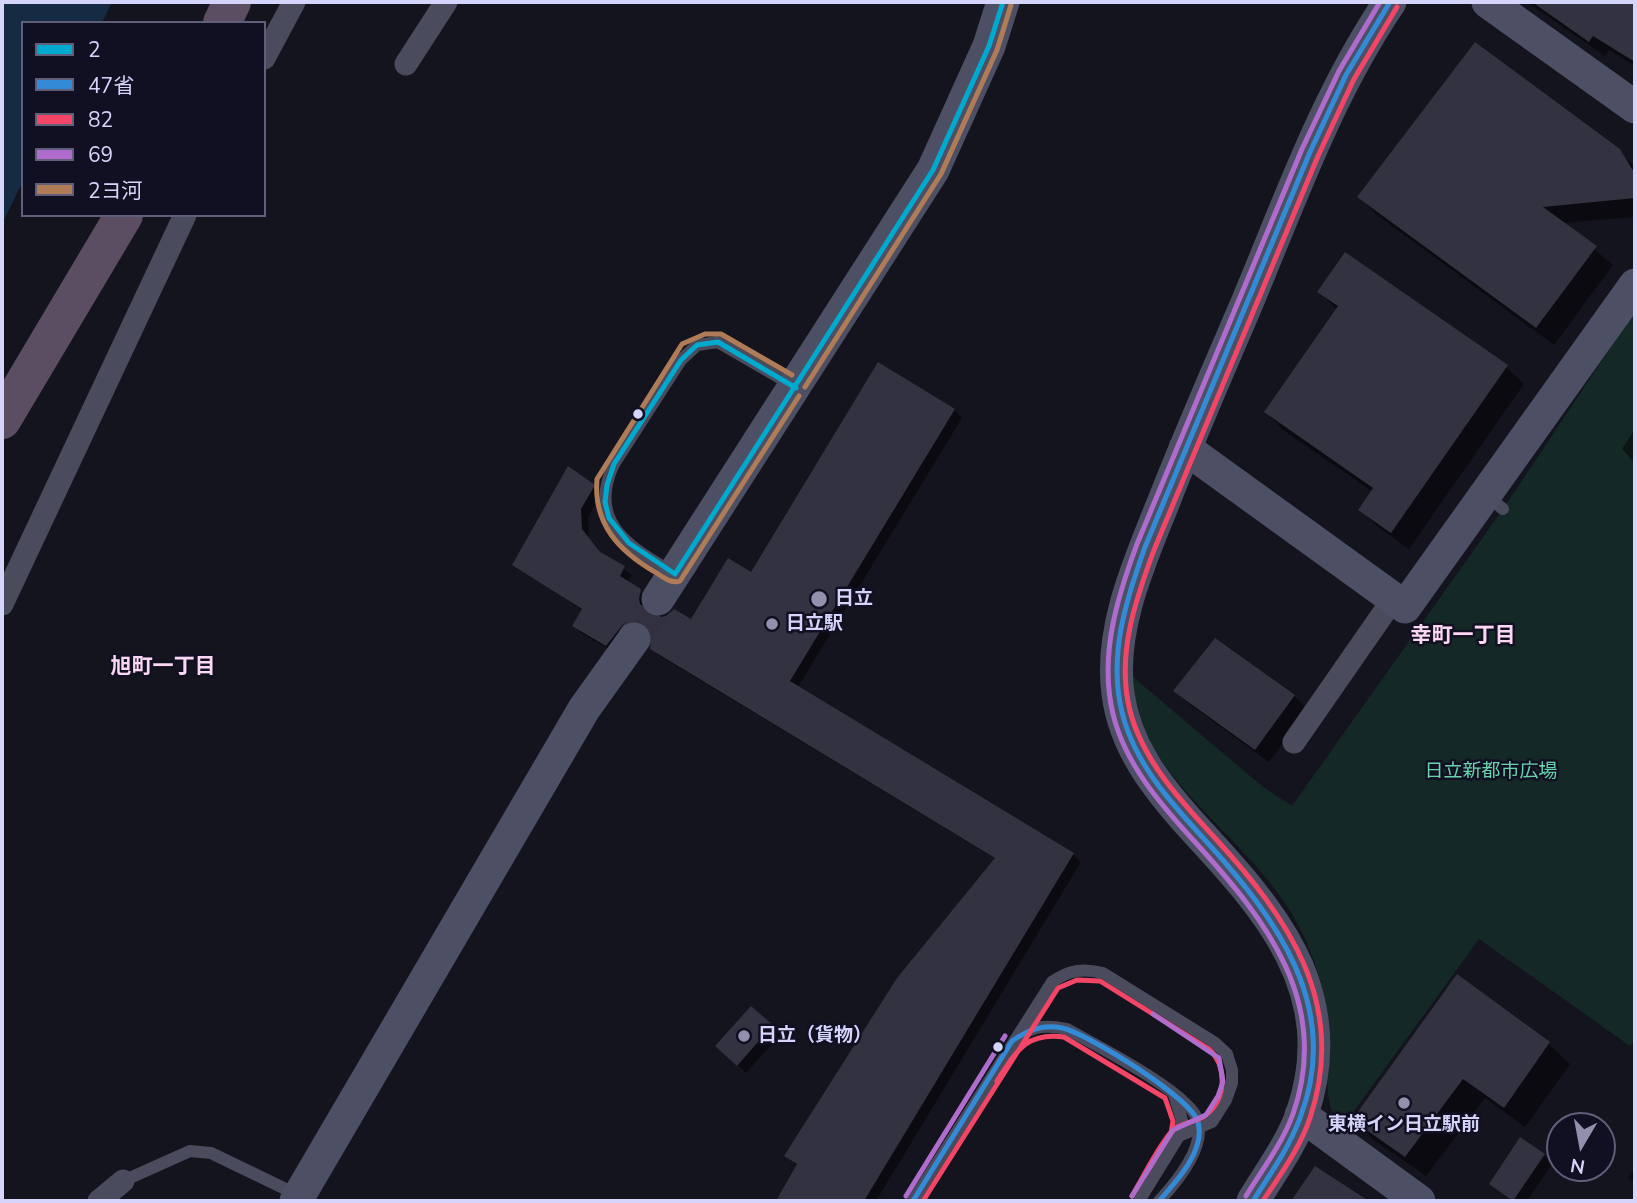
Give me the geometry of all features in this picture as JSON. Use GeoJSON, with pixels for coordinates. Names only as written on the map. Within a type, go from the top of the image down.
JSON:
{"type":"FeatureCollection","features":[{"type":"Feature","properties":{"kind":"highway"},"geometry":{"type":"LineString","coordinates":[[223,21],[232,2]]}},
{"type":"Feature","properties":{"kind":"highway"},"geometry":{"type":"LineString","coordinates":[[2,421],[123,217]]}},
{"type":"Feature","properties":{"kind":"street"},"geometry":{"type":"LineString","coordinates":[[266,54],[294,2]]}},
{"type":"Feature","properties":{"kind":"street"},"geometry":{"type":"LineString","coordinates":[[406,64],[446,2]]}},
{"type":"Feature","properties":{"kind":"street"},"geometry":{"type":"LineString","coordinates":[[667,587],[933,170],[989,47],[1003,2]]}},
{"type":"Feature","properties":{"kind":"street"},"geometry":{"type":"LineString","coordinates":[[1253,1201],[1301,1115],[1314,1055],[1307,991],[1287,944],[1267,911],[1166,797],[1142,763],[1124,727],[1117,692],[1117,654],[1124,616],[1140,562],[1185,447],[1314,144],[1342,84],[1390,2]]}},
{"type":"Feature","properties":{"kind":"street"},"geometry":{"type":"LineString","coordinates":[[1488,2],[1635,107]]}},
{"type":"Feature","properties":{"kind":"street"},"geometry":{"type":"LineString","coordinates":[[2,604],[184,217]]}},
{"type":"Feature","properties":{"kind":"street"},"geometry":{"type":"LineString","coordinates":[[1185,447],[1405,607],[1494,502],[1635,285]]}},
{"type":"Feature","properties":{"kind":"street"},"geometry":{"type":"LineString","coordinates":[[1294,742],[1394,598]]}},
{"type":"Feature","properties":{"kind":"street"},"geometry":{"type":"LineString","coordinates":[[298,1198],[584,709],[634,639]]}},
{"type":"Feature","properties":{"kind":"street"},"geometry":{"type":"LineString","coordinates":[[1301,1115],[1419,1201]]}},
{"type":"Feature","properties":{"kind":"street"},"geometry":{"type":"LineString","coordinates":[[99,1201],[123,1181]]}},
{"type":"Feature","properties":{"kind":"lane"},"geometry":{"type":"LineString","coordinates":[[667,587],[620,537],[610,520],[605,501],[605,482],[673,371],[688,351],[697,345],[718,342],[796,387]]}},
{"type":"Feature","properties":{"kind":"lane"},"geometry":{"type":"LineString","coordinates":[[913,1201],[1012,1041],[1052,982],[1068,971],[1088,969],[1103,973],[1214,1042],[1227,1054],[1232,1083],[1226,1100],[1212,1122],[1179,1136]]}},
{"type":"Feature","properties":{"kind":"lane"},"geometry":{"type":"LineString","coordinates":[[1012,1041],[1029,1029],[1049,1025],[1067,1029],[1172,1092],[1192,1108],[1199,1128],[1196,1146],[1158,1201]]}},
{"type":"Feature","properties":{"kind":"lane"},"geometry":{"type":"LineString","coordinates":[[1139,1201],[1179,1136],[1182,1120],[1172,1092]]}},
{"type":"Feature","properties":{"kind":"lane"},"geometry":{"type":"LineString","coordinates":[[123,1181],[191,1151],[211,1153],[298,1198]]}},
{"type":"Feature","properties":{"kind":"green space","name":"日立新都市広場"},"geometry":{"type":"Polygon","coordinates":[[[1635,311],[1635,1039],[1630,1046],[1479,939],[1343,1126],[1330,1105],[1329,1020],[1307,943],[1291,912],[1271,884],[1175,778],[1154,750],[1135,715],[1133,677],[1263,787],[1292,806],[1503,509],[1635,311]]]}},
{"type":"Feature","properties":{"kind":"water"},"geometry":{"type":"Polygon","coordinates":[[[2,2],[112,2],[103,21],[21,21],[21,185],[2,224],[2,2]]]}},
{"type":"Feature","properties":{"kind":"building"},"geometry":{"type":"Polygon","coordinates":[[[1532,2],[1635,2],[1635,62],[1593,36],[1589,42],[1532,2]]]}},
{"type":"Feature","properties":{"kind":"building"},"geometry":{"type":"Polygon","coordinates":[[[1475,42],[1620,149],[1635,174],[1635,198],[1543,207],[1597,246],[1536,328],[1357,197],[1475,42]]]}},
{"type":"Feature","properties":{"kind":"building"},"geometry":{"type":"Polygon","coordinates":[[[1345,252],[1508,365],[1391,533],[1358,510],[1373,488],[1264,412],[1338,306],[1317,292],[1345,252]]]}},
{"type":"Feature","properties":{"kind":"building","name":"日立駅"},"geometry":{"type":"Polygon","coordinates":[[[878,362],[955,409],[790,681],[1074,853],[864,1201],[776,1201],[797,1164],[784,1156],[897,978],[995,858],[650,649],[652,632],[645,623],[635,620],[625,622],[606,646],[572,626],[582,609],[512,565],[568,466],[595,485],[581,509],[582,529],[600,552],[625,566],[620,576],[641,589],[641,608],[656,618],[666,616],[674,609],[691,619],[728,558],[751,572],[878,362]]]}},
{"type":"Feature","properties":{"kind":"building"},"geometry":{"type":"Polygon","coordinates":[[[1215,638],[1295,695],[1255,750],[1173,691],[1215,638]]]}},
{"type":"Feature","properties":{"kind":"building"},"geometry":{"type":"Polygon","coordinates":[[[1457,974],[1550,1042],[1504,1108],[1463,1079],[1405,1157],[1352,1120],[1457,974]]]}},
{"type":"Feature","properties":{"kind":"building","name":"日立（貨物）"},"geometry":{"type":"Polygon","coordinates":[[[751,1006],[773,1025],[737,1066],[715,1046],[751,1006]]]}},
{"type":"Feature","properties":{"kind":"building"},"geometry":{"type":"Polygon","coordinates":[[[1520,1137],[1545,1154],[1513,1201],[1489,1184],[1520,1137]]]}},
{"type":"Feature","properties":{"kind":"building"},"geometry":{"type":"Polygon","coordinates":[[[1315,1166],[1369,1201],[1291,1201],[1315,1166]]]}},
{"type":"Feature","properties":{"kind":"tunnel"},"geometry":{"type":"LineString","coordinates":[[634,639],[658,599]]}},
{"type":"Feature","properties":{"kind":"transit line","name":"2"},"geometry":{"type":"LineString","coordinates":[[675,574],[933,170],[989,46],[1003,2]]}},
{"type":"Feature","properties":{"kind":"transit line","name":"69"},"geometry":{"type":"LineString","coordinates":[[1246,1196],[1278,1146],[1293,1114],[1303,1074],[1304,1036],[1298,1000],[1285,966],[1246,902],[1157,798],[1135,767],[1113,714],[1109,692],[1109,649],[1117,606],[1137,544],[1302,149],[1339,71],[1380,2]]}},
{"type":"Feature","properties":{"kind":"transit line","name":"47省"},"geometry":{"type":"LineString","coordinates":[[1253,1201],[1279,1161],[1300,1118],[1311,1077],[1313,1039],[1308,1002],[1278,933],[1231,870],[1167,797],[1135,748],[1122,712],[1118,691],[1118,649],[1131,587],[1145,547],[1310,152],[1346,75],[1390,2]]}},
{"type":"Feature","properties":{"kind":"transit line","name":"2ヨ河"},"geometry":{"type":"LineString","coordinates":[[805,387],[941,174],[997,50],[1011,5]]}},
{"type":"Feature","properties":{"kind":"transit line","name":"82"},"geometry":{"type":"LineString","coordinates":[[1263,1201],[1295,1151],[1310,1118],[1320,1077],[1322,1038],[1316,1001],[1288,932],[1242,869],[1177,795],[1144,747],[1130,711],[1126,690],[1126,649],[1134,609],[1154,550],[1318,156],[1354,79],[1397,7]]}},
{"type":"Feature","properties":{"kind":"transit line","name":"2ヨ河"},"geometry":{"type":"LineString","coordinates":[[792,375],[721,334],[705,334],[682,344],[597,479],[599,510],[611,534],[642,564],[667,580],[680,581],[799,396]]}},
{"type":"Feature","properties":{"kind":"transit line","name":"2"},"geometry":{"type":"LineString","coordinates":[[675,574],[629,543],[609,518],[605,502],[614,464],[681,360],[697,345],[718,342],[796,388]]}},
{"type":"Feature","properties":{"kind":"transit line","name":"82"},"geometry":{"type":"LineString","coordinates":[[923,1201],[1058,988],[1077,980],[1100,981],[1209,1049],[1219,1064],[1221,1091],[1213,1108],[1202,1118],[1179,1126],[1171,1132],[1132,1196]]}},
{"type":"Feature","properties":{"kind":"transit line","name":"69"},"geometry":{"type":"LineString","coordinates":[[1132,1196],[1173,1130],[1206,1115],[1223,1082],[1219,1058],[1153,1014]]}},
{"type":"Feature","properties":{"kind":"transit line","name":"47省"},"geometry":{"type":"LineString","coordinates":[[913,1201],[1012,1041],[1042,1027],[1062,1028],[1093,1041],[1137,1068],[1191,1111],[1198,1122],[1198,1143],[1188,1165],[1159,1201]]}},
{"type":"Feature","properties":{"kind":"transit line","name":"69"},"geometry":{"type":"LineString","coordinates":[[906,1196],[1005,1036]]}},
{"type":"Feature","properties":{"kind":"transit line","name":"82"},"geometry":{"type":"LineString","coordinates":[[997,1081],[1023,1046],[1040,1038],[1064,1037],[1165,1098],[1173,1121],[1171,1133],[1145,1175]]}},
{"type":"Feature","properties":{"kind":"place","name":"日立"},"geometry":{"type":"Point","coordinates":[819,599]}},
{"type":"Feature","properties":{"kind":"place","name":"日立駅"},"geometry":{"type":"Point","coordinates":[772,624]}},
{"type":"Feature","properties":{"kind":"place","name":"日立（貨物）"},"geometry":{"type":"Point","coordinates":[744,1036]}},
{"type":"Feature","properties":{"kind":"place","name":"東横イン日立駅前"},"geometry":{"type":"Point","coordinates":[1404,1103]}},
{"type":"Feature","properties":{"kind":"district","name":"幸町一丁目"},"geometry":{"type":"Point","coordinates":[1463,637]}},
{"type":"Feature","properties":{"kind":"district","name":"旭町一丁目"},"geometry":{"type":"Point","coordinates":[163,668]}}]}
